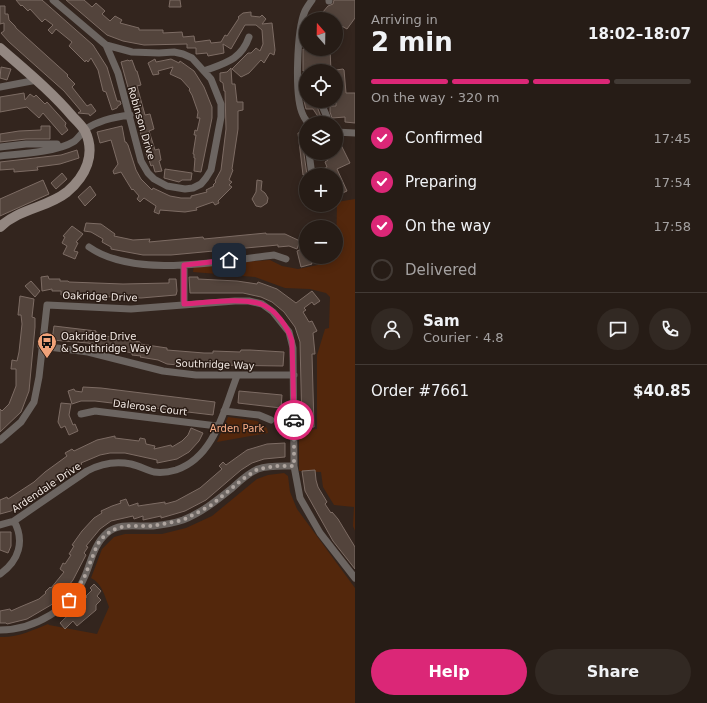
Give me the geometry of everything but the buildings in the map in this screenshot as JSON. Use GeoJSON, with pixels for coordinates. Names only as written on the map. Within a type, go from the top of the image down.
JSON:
{"type":"FeatureCollection","features":[{"type":"Feature","properties":{"kind":"street"},"geometry":{"type":"LineString","coordinates":[[53,0],[106,45]]}},
{"type":"Feature","properties":{"kind":"street"},"geometry":{"type":"LineString","coordinates":[[304,116],[300,107],[298,77],[301,26],[305,11],[312,0]]}},
{"type":"Feature","properties":{"kind":"street"},"geometry":{"type":"LineString","coordinates":[[204,71],[227,62],[239,55],[246,47],[249,37]]}},
{"type":"Feature","properties":{"kind":"street","name":"Robinson Drive"},"geometry":{"type":"LineString","coordinates":[[106,45],[132,52],[174,52],[183,54],[192,58],[211,79],[216,88],[221,104],[221,110],[211,170],[201,184],[193,188],[176,188],[167,186],[154,179],[148,173],[141,161],[118,73],[106,45]]}},
{"type":"Feature","properties":{"kind":"street"},"geometry":{"type":"LineString","coordinates":[[0,48],[59,100],[84,130],[90,148],[88,166],[79,180],[66,192],[57,198],[14,216],[0,227]]}},
{"type":"Feature","properties":{"kind":"street"},"geometry":{"type":"LineString","coordinates":[[0,87],[36,80]]}},
{"type":"Feature","properties":{"kind":"street"},"geometry":{"type":"LineString","coordinates":[[0,156],[57,148],[73,142],[84,130],[98,123],[112,118],[130,115]]}},
{"type":"Feature","properties":{"kind":"street"},"geometry":{"type":"LineString","coordinates":[[343,132],[355,133]]}},
{"type":"Feature","properties":{"kind":"street"},"geometry":{"type":"LineString","coordinates":[[0,147],[73,142]]}},
{"type":"Feature","properties":{"kind":"street"},"geometry":{"type":"LineString","coordinates":[[89,247],[109,257],[150,265],[184,265],[274,256],[286,259]]}},
{"type":"Feature","properties":{"kind":"street"},"geometry":{"type":"LineString","coordinates":[[184,265],[184,304]]}},
{"type":"Feature","properties":{"kind":"street","name":"Oakridge Drive"},"geometry":{"type":"LineString","coordinates":[[0,440],[21,422],[34,402],[39,377],[47,305],[131,308],[235,301],[249,301],[262,304],[273,312],[289,332],[293,348],[294,466],[300,498],[320,533],[355,578]]}},
{"type":"Feature","properties":{"kind":"street","name":"Southridge Way"},"geometry":{"type":"LineString","coordinates":[[42,346],[88,352],[162,371],[196,375],[294,375]]}},
{"type":"Feature","properties":{"kind":"street","name":"Ardendale Drive"},"geometry":{"type":"LineString","coordinates":[[0,525],[14,521],[87,472],[99,466],[113,463],[126,463],[155,472],[163,472],[171,471],[187,465],[195,460],[208,446],[224,411],[237,376]]}},
{"type":"Feature","properties":{"kind":"street","name":"Dalerose Court"},"geometry":{"type":"LineString","coordinates":[[81,414],[94,411],[217,426]]}},
{"type":"Feature","properties":{"kind":"street"},"geometry":{"type":"LineString","coordinates":[[224,411],[259,416],[271,420]]}},
{"type":"Feature","properties":{"kind":"street"},"geometry":{"type":"LineString","coordinates":[[0,630],[21,627],[47,617],[58,610],[79,588],[100,540],[112,530],[125,526],[153,526],[183,520],[210,506],[243,479],[258,469],[276,466],[294,466]]}},
{"type":"Feature","properties":{"kind":"street"},"geometry":{"type":"LineString","coordinates":[[0,574],[12,563],[19,548],[20,530],[14,521]]}},
{"type":"Feature","properties":{"kind":"green space"},"geometry":{"type":"Polygon","coordinates":[[[355,199],[355,531],[353,526],[354,507],[334,505],[323,487],[321,472],[299,471],[299,431],[317,429],[317,355],[325,329],[329,328],[330,297],[326,293],[310,289],[285,288],[255,277],[193,272],[194,266],[270,260],[282,266],[298,269],[317,264],[343,264],[343,220],[337,220],[337,212],[343,212],[343,201],[355,199]]]}},
{"type":"Feature","properties":{"kind":"green space","name":"Arden Park"},"geometry":{"type":"Polygon","coordinates":[[[228,417],[257,421],[267,428],[268,433],[217,442],[228,417]]]}},
{"type":"Feature","properties":{"kind":"green space"},"geometry":{"type":"Polygon","coordinates":[[[284,473],[288,476],[290,492],[297,509],[355,588],[355,703],[0,703],[0,637],[19,635],[48,624],[97,634],[109,607],[98,583],[91,578],[102,549],[114,537],[125,534],[162,534],[186,528],[212,516],[257,479],[268,475],[284,473]]]}},
{"type":"Feature","properties":{"kind":"way so far"},"geometry":{"type":"LineString","coordinates":[[69,600],[79,588],[100,540],[112,530],[125,526],[153,526],[183,520],[210,506],[250,473],[258,469],[276,466],[294,466],[294,420]]}},
{"type":"Feature","properties":{"kind":"place","name":"Oakridge Drive & Southridge Way"},"geometry":{"type":"Point","coordinates":[47,359]}},
{"type":"Feature","properties":{"kind":"route"},"geometry":{"type":"LineString","coordinates":[[229,260],[184,265],[184,304],[249,301],[262,304],[273,312],[289,332],[292,341],[294,362],[294,420]]}}]}
